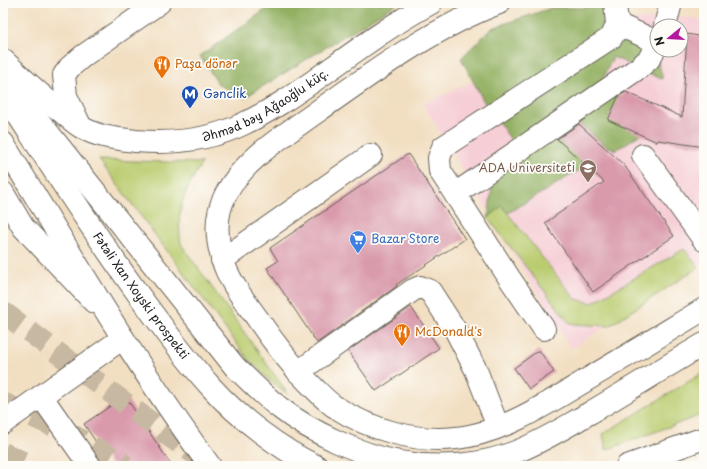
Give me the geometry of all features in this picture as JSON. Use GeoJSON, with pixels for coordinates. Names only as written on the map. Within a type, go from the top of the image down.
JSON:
{"type":"FeatureCollection","features":[{"type":"Feature","properties":{"kind":"street"},"geometry":{"type":"LineString","coordinates":[[81,128],[66,96],[64,75],[70,67],[83,56],[159,3]]}},
{"type":"Feature","properties":{"kind":"street","name":"Əhməd bəy Ağaoğlu küç."},"geometry":{"type":"LineString","coordinates":[[3,60],[37,92],[81,128],[102,136],[122,140],[159,143],[183,141],[203,137],[242,125],[265,113],[392,26],[431,3]]}},
{"type":"Feature","properties":{"kind":"street"},"geometry":{"type":"LineString","coordinates":[[499,3],[476,12],[448,26],[414,46],[340,96],[258,156],[234,182],[225,195],[217,222],[218,237],[222,260],[232,281],[246,303],[277,347],[298,372],[325,399],[362,422],[382,429],[423,438],[455,438],[480,434],[498,427],[560,396],[704,309]]}},
{"type":"Feature","properties":{"kind":"street"},"geometry":{"type":"LineString","coordinates":[[667,18],[671,3]]}},
{"type":"Feature","properties":{"kind":"street"},"geometry":{"type":"LineString","coordinates":[[544,329],[440,170],[439,158],[443,147],[612,37],[616,13],[649,36]]}},
{"type":"Feature","properties":{"kind":"street"},"geometry":{"type":"LineString","coordinates":[[455,194],[640,67],[649,58]]}},
{"type":"Feature","properties":{"kind":"street"},"geometry":{"type":"LineString","coordinates":[[3,76],[235,367],[280,408],[301,423],[325,436],[349,446],[376,456],[399,462],[427,465],[455,465],[478,462],[506,455],[546,438],[704,344]]}},
{"type":"Feature","properties":{"kind":"street","name":"Fətəli Xan Xoyski prospekti"},"geometry":{"type":"LineString","coordinates":[[3,92],[97,236],[171,339],[213,389],[241,415],[268,437],[300,459],[316,466]]}},
{"type":"Feature","properties":{"kind":"street"},"geometry":{"type":"LineString","coordinates":[[3,143],[205,466]]}},
{"type":"Feature","properties":{"kind":"street"},"geometry":{"type":"LineString","coordinates":[[643,154],[704,240]]}},
{"type":"Feature","properties":{"kind":"street"},"geometry":{"type":"LineString","coordinates":[[222,260],[371,155]]}},
{"type":"Feature","properties":{"kind":"street"},"geometry":{"type":"LineString","coordinates":[[3,193],[23,227],[118,329]]}},
{"type":"Feature","properties":{"kind":"street"},"geometry":{"type":"LineString","coordinates":[[298,372],[413,290],[420,287],[430,291],[456,331],[476,370],[498,427]]}},
{"type":"Feature","properties":{"kind":"street"},"geometry":{"type":"LineString","coordinates":[[3,423],[41,396],[118,329]]}},
{"type":"Feature","properties":{"kind":"street"},"geometry":{"type":"LineString","coordinates":[[41,396],[90,466]]}},
{"type":"Feature","properties":{"kind":"street"},"geometry":{"type":"LineString","coordinates":[[180,426],[210,466]]}},
{"type":"Feature","properties":{"kind":"street"},"geometry":{"type":"LineString","coordinates":[[627,466],[704,438]]}},
{"type":"Feature","properties":{"kind":"shaded area","name":"ADA Universiteti"},"geometry":{"type":"Polygon","coordinates":[[[684,17],[704,20],[704,263],[571,349],[423,104],[607,21],[649,19],[649,58],[689,58],[689,18],[665,18],[684,17]]]}},
{"type":"Feature","properties":{"kind":"green space"},"geometry":{"type":"Polygon","coordinates":[[[275,3],[398,3],[244,98],[218,84],[200,56],[275,3]]]}},
{"type":"Feature","properties":{"kind":"green space"},"geometry":{"type":"Polygon","coordinates":[[[622,7],[635,40],[649,48],[649,58],[657,58],[662,79],[613,57],[599,87],[648,109],[653,126],[616,150],[606,146],[575,120],[557,139],[588,165],[508,213],[502,206],[488,218],[493,179],[523,157],[483,100],[461,58],[492,28],[551,8],[622,7]]]}},
{"type":"Feature","properties":{"kind":"green space"},"geometry":{"type":"Polygon","coordinates":[[[99,160],[202,163],[190,183],[182,201],[180,211],[181,244],[289,395],[266,377],[248,359],[99,160]]]}},
{"type":"Feature","properties":{"kind":"green space"},"geometry":{"type":"Polygon","coordinates":[[[502,206],[575,299],[592,303],[684,249],[699,267],[609,326],[570,324],[488,218],[502,206]]]}},
{"type":"Feature","properties":{"kind":"green space"},"geometry":{"type":"Polygon","coordinates":[[[704,372],[704,414],[606,450],[603,434],[704,372]]]}},
{"type":"Feature","properties":{"kind":"building"},"geometry":{"type":"Polygon","coordinates":[[[689,34],[704,37],[704,147],[658,140],[657,142],[608,120],[618,97],[626,92],[682,117],[686,58],[689,58],[689,34]]]}},
{"type":"Feature","properties":{"kind":"building"},"geometry":{"type":"Polygon","coordinates":[[[579,124],[624,165],[674,236],[593,292],[545,223],[604,182],[557,139],[579,124]]]}},
{"type":"Feature","properties":{"kind":"building","name":"Bazar Store"},"geometry":{"type":"Polygon","coordinates":[[[408,154],[465,239],[396,285],[397,286],[317,343],[267,268],[278,261],[270,248],[408,154]]]}},
{"type":"Feature","properties":{"kind":"building"},"geometry":{"type":"Polygon","coordinates":[[[411,307],[439,348],[376,391],[348,351],[411,307]]]}},
{"type":"Feature","properties":{"kind":"building"},"geometry":{"type":"Polygon","coordinates":[[[539,350],[554,372],[529,389],[514,368],[539,350]]]}},
{"type":"Feature","properties":{"kind":"building"},"geometry":{"type":"Polygon","coordinates":[[[125,396],[172,466],[112,466],[84,424],[125,396]]]}},
{"type":"Feature","properties":{"kind":"tunnel"},"geometry":{"type":"LineString","coordinates":[[3,312],[169,436],[205,461]]}},
{"type":"Feature","properties":{"kind":"tunnel"},"geometry":{"type":"LineString","coordinates":[[3,403],[67,432],[126,466]]}},
{"type":"Feature","properties":{"kind":"tunnel"},"geometry":{"type":"LineString","coordinates":[[3,453],[32,466]]}},
{"type":"Feature","properties":{"kind":"place","name":"Paşa dönər"},"geometry":{"type":"Point","coordinates":[162,79]}},
{"type":"Feature","properties":{"kind":"place","name":"Gənclik"},"geometry":{"type":"Point","coordinates":[190,109]}},
{"type":"Feature","properties":{"kind":"place","name":"ADA Universiteti"},"geometry":{"type":"Point","coordinates":[588,183]}},
{"type":"Feature","properties":{"kind":"place","name":"Bazar Store"},"geometry":{"type":"Point","coordinates":[358,254]}},
{"type":"Feature","properties":{"kind":"place","name":"McDonald's"},"geometry":{"type":"Point","coordinates":[402,347]}}]}
